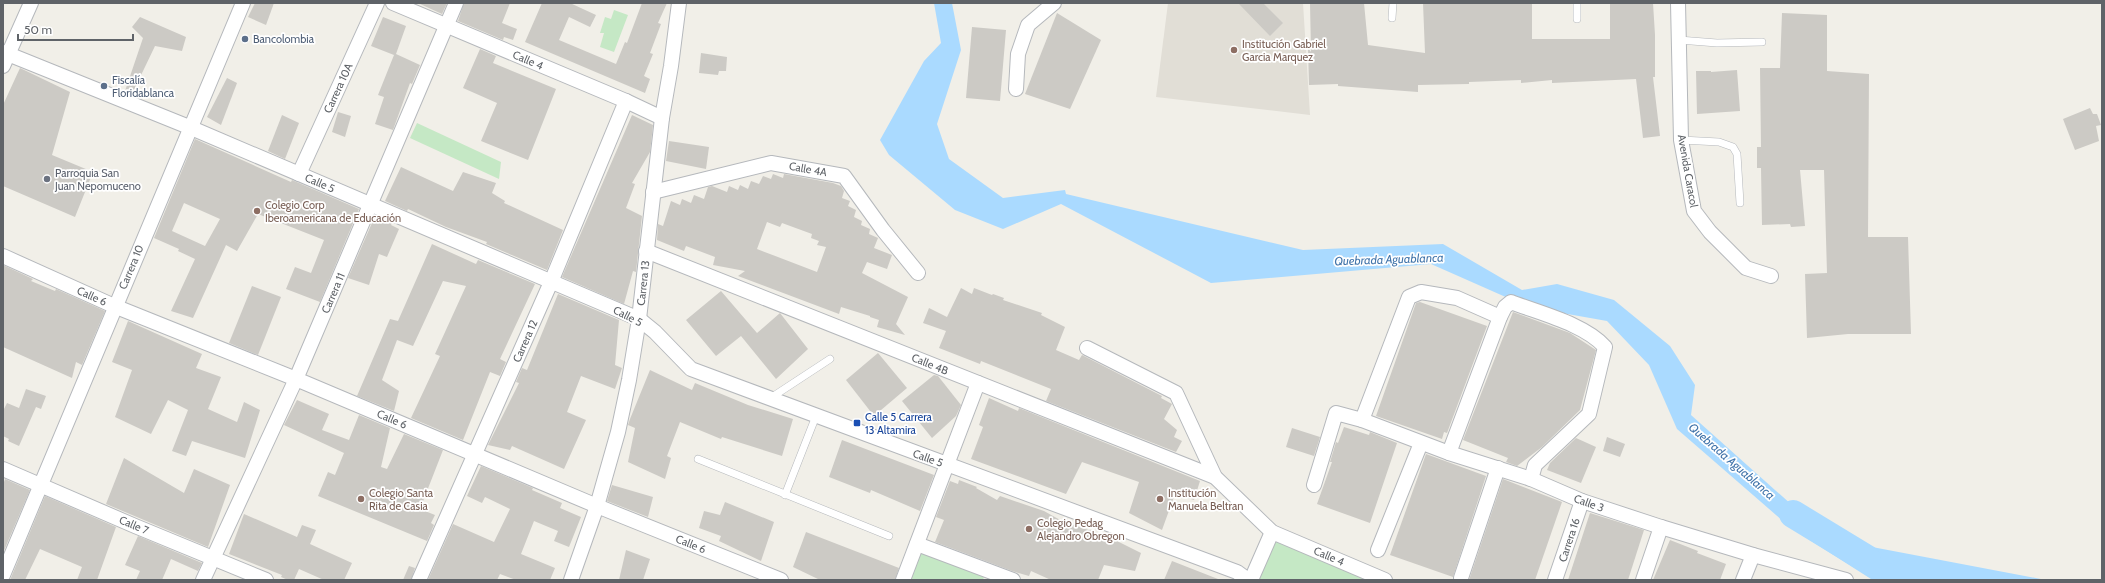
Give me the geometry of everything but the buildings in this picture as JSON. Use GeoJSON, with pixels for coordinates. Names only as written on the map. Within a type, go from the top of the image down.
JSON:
{"type":"FeatureCollection","features":[{"type":"Feature","properties":{"kind":"street"},"geometry":{"type":"LineString","coordinates":[[5,58],[31,3]]}},
{"type":"Feature","properties":{"kind":"street","name":"Carrera 10"},"geometry":{"type":"LineString","coordinates":[[3,575],[42,485],[114,306],[189,127],[243,3]]}},
{"type":"Feature","properties":{"kind":"street","name":"Carrera 10A"},"geometry":{"type":"LineString","coordinates":[[298,174],[376,3]]}},
{"type":"Feature","properties":{"kind":"street","name":"Calle 4"},"geometry":{"type":"LineString","coordinates":[[392,3],[626,101],[662,118]]}},
{"type":"Feature","properties":{"kind":"street","name":"Carrera 11"},"geometry":{"type":"LineString","coordinates":[[203,580],[296,379],[456,3]]}},
{"type":"Feature","properties":{"kind":"street","name":"Carrera 13"},"geometry":{"type":"LineString","coordinates":[[571,580],[597,506],[618,432],[639,319],[662,118],[679,3]]}},
{"type":"Feature","properties":{"kind":"street"},"geometry":{"type":"LineString","coordinates":[[1016,90],[1018,54],[1028,25],[1054,3]]}},
{"type":"Feature","properties":{"kind":"street","name":"Avenida Caracol"},"geometry":{"type":"LineString","coordinates":[[1678,3],[1681,140],[1694,211],[1710,232],[1746,268],[1771,276]]}},
{"type":"Feature","properties":{"kind":"street","name":"Calle 5"},"geometry":{"type":"LineString","coordinates":[[5,58],[189,127],[639,319],[655,332],[691,369],[1237,572],[1249,580]]}},
{"type":"Feature","properties":{"kind":"street","name":"Carrera 12"},"geometry":{"type":"LineString","coordinates":[[419,580],[551,282],[626,101]]}},
{"type":"Feature","properties":{"kind":"street","name":"Calle 4A"},"geometry":{"type":"LineString","coordinates":[[653,192],[771,163],[844,176],[883,230],[918,273]]}},
{"type":"Feature","properties":{"kind":"street","name":"Calle 4B"},"geometry":{"type":"LineString","coordinates":[[646,251],[1215,477]]}},
{"type":"Feature","properties":{"kind":"street","name":"Calle 6"},"geometry":{"type":"LineString","coordinates":[[3,256],[114,306],[296,379],[597,506],[781,580]]}},
{"type":"Feature","properties":{"kind":"street"},"geometry":{"type":"LineString","coordinates":[[1362,420],[1410,297],[1421,292],[1457,298],[1500,317]]}},
{"type":"Feature","properties":{"kind":"street"},"geometry":{"type":"LineString","coordinates":[[1449,453],[1500,317],[1505,307],[1511,302],[1566,322],[1598,340],[1604,347],[1590,414],[1535,465],[1531,479]]}},
{"type":"Feature","properties":{"kind":"street"},"geometry":{"type":"LineString","coordinates":[[1087,348],[1176,393],[1215,477],[1272,532],[1249,580]]}},
{"type":"Feature","properties":{"kind":"street"},"geometry":{"type":"LineString","coordinates":[[903,580],[978,383]]}},
{"type":"Feature","properties":{"kind":"street","name":"Calle 3"},"geometry":{"type":"LineString","coordinates":[[1314,485],[1336,413],[1362,420],[1449,453],[1531,479],[1582,501],[1753,556],[1843,580]]}},
{"type":"Feature","properties":{"kind":"street"},"geometry":{"type":"LineString","coordinates":[[1378,550],[1421,443]]}},
{"type":"Feature","properties":{"kind":"street","name":"Calle 7"},"geometry":{"type":"LineString","coordinates":[[3,468],[135,526],[214,557],[266,580]]}},
{"type":"Feature","properties":{"kind":"street"},"geometry":{"type":"LineString","coordinates":[[1461,578],[1498,468]]}},
{"type":"Feature","properties":{"kind":"street","name":"Carrera 16"},"geometry":{"type":"LineString","coordinates":[[1556,580],[1582,501]]}},
{"type":"Feature","properties":{"kind":"street"},"geometry":{"type":"LineString","coordinates":[[1643,580],[1661,527]]}},
{"type":"Feature","properties":{"kind":"street","name":"Calle 4"},"geometry":{"type":"LineString","coordinates":[[1272,532],[1385,580]]}},
{"type":"Feature","properties":{"kind":"street"},"geometry":{"type":"LineString","coordinates":[[917,544],[1014,580]]}},
{"type":"Feature","properties":{"kind":"street"},"geometry":{"type":"LineString","coordinates":[[1743,580],[1753,556]]}},
{"type":"Feature","properties":{"kind":"lane"},"geometry":{"type":"LineString","coordinates":[[1392,18],[1393,3]]}},
{"type":"Feature","properties":{"kind":"lane"},"geometry":{"type":"LineString","coordinates":[[1577,3],[1577,19]]}},
{"type":"Feature","properties":{"kind":"lane"},"geometry":{"type":"LineString","coordinates":[[1679,40],[1717,43],[1762,42]]}},
{"type":"Feature","properties":{"kind":"lane"},"geometry":{"type":"LineString","coordinates":[[1681,140],[1719,142],[1733,147],[1737,154],[1740,203]]}},
{"type":"Feature","properties":{"kind":"lane"},"geometry":{"type":"LineString","coordinates":[[769,399],[830,359]]}},
{"type":"Feature","properties":{"kind":"lane"},"geometry":{"type":"LineString","coordinates":[[785,495],[816,416]]}},
{"type":"Feature","properties":{"kind":"lane"},"geometry":{"type":"LineString","coordinates":[[698,459],[889,536]]}},
{"type":"Feature","properties":{"kind":"shaded area","name":"Institución Gabriel Garcia Marquez"},"geometry":{"type":"Polygon","coordinates":[[[1168,3],[1303,3],[1310,115],[1156,97],[1168,3]]]}},
{"type":"Feature","properties":{"kind":"green space"},"geometry":{"type":"Polygon","coordinates":[[[614,10],[628,15],[614,52],[600,47],[604,33],[600,33],[605,17],[611,19],[614,10]]]}},
{"type":"Feature","properties":{"kind":"green space"},"geometry":{"type":"Polygon","coordinates":[[[417,123],[501,162],[499,179],[410,138],[417,123]]]}},
{"type":"Feature","properties":{"kind":"green space"},"geometry":{"type":"Polygon","coordinates":[[[1273,533],[1384,580],[1256,580],[1273,533]]]}},
{"type":"Feature","properties":{"kind":"green space"},"geometry":{"type":"Polygon","coordinates":[[[917,544],[986,570],[983,580],[903,580],[917,544]]]}},
{"type":"Feature","properties":{"kind":"water"},"geometry":{"type":"Polygon","coordinates":[[[934,3],[952,3],[961,50],[937,124],[949,159],[1003,198],[1065,190],[1066,194],[1303,250],[1443,244],[1522,290],[1557,284],[1614,300],[1670,346],[1695,385],[1691,415],[1830,539],[2046,580],[1871,579],[1791,528],[1677,429],[1649,365],[1607,321],[1528,307],[1431,264],[1211,283],[1061,204],[1003,229],[955,210],[889,155],[880,140],[924,61],[941,43],[934,3]]]}},
{"type":"Feature","properties":{"kind":"waterway","name":"Quebrada Aguablanca"},"geometry":{"type":"LineString","coordinates":[[1793,514],[1867,559]]}},
{"type":"Feature","properties":{"kind":"place","name":"Bancolombia"},"geometry":{"type":"Point","coordinates":[245,39]}},
{"type":"Feature","properties":{"kind":"place","name":"Institución Gabriel Garcia Marquez"},"geometry":{"type":"Point","coordinates":[1234,50]}},
{"type":"Feature","properties":{"kind":"place","name":"Fiscalía Floridablanca"},"geometry":{"type":"Point","coordinates":[104,86]}},
{"type":"Feature","properties":{"kind":"place","name":"Parroquia San Juan Nepomuceno"},"geometry":{"type":"Point","coordinates":[47,179]}},
{"type":"Feature","properties":{"kind":"place","name":"Colegio Corp Iberoamericana de Educación"},"geometry":{"type":"Point","coordinates":[257,211]}},
{"type":"Feature","properties":{"kind":"place","name":"Calle 5 Carrera 13 Altamira"},"geometry":{"type":"Point","coordinates":[857,423]}},
{"type":"Feature","properties":{"kind":"place","name":"Colegio Santa Rita de Casia"},"geometry":{"type":"Point","coordinates":[361,499]}},
{"type":"Feature","properties":{"kind":"place","name":"Institución Manuela Beltran"},"geometry":{"type":"Point","coordinates":[1160,499]}},
{"type":"Feature","properties":{"kind":"place","name":"Colegio Pedag Alejandro Obregon"},"geometry":{"type":"Point","coordinates":[1029,529]}}]}
